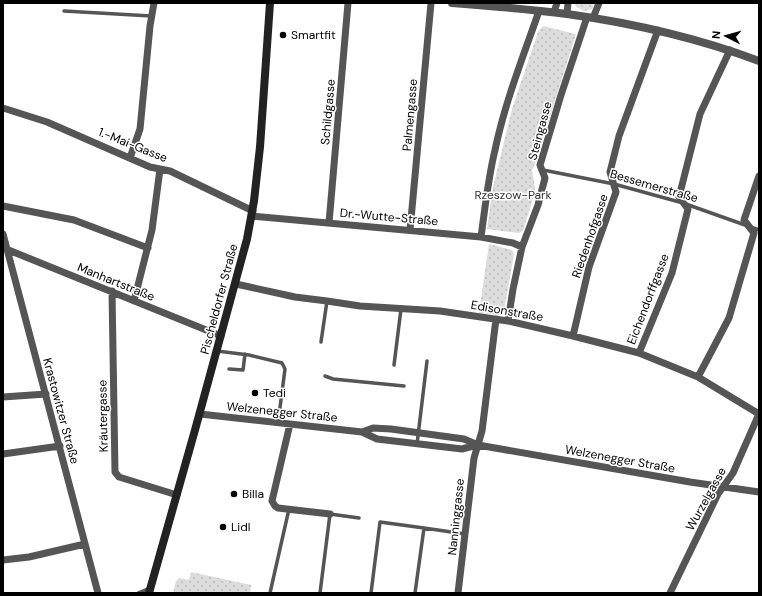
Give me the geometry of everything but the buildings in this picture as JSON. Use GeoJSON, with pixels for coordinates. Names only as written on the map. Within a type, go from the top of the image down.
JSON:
{"type":"FeatureCollection","features":[{"type":"Feature","properties":{"kind":"main road","name":"Pischeldorfer Straße"},"geometry":{"type":"LineString","coordinates":[[150,590],[236,284],[252,214],[260,148],[270,3]]}},
{"type":"Feature","properties":{"kind":"street"},"geometry":{"type":"LineString","coordinates":[[130,158],[140,129],[151,16],[154,3]]}},
{"type":"Feature","properties":{"kind":"street","name":"Schildgasse"},"geometry":{"type":"LineString","coordinates":[[329,223],[348,3]]}},
{"type":"Feature","properties":{"kind":"street","name":"Palmengasse"},"geometry":{"type":"LineString","coordinates":[[410,230],[431,3]]}},
{"type":"Feature","properties":{"kind":"street"},"geometry":{"type":"LineString","coordinates":[[452,3],[554,12],[590,17],[658,30],[730,50],[759,61]]}},
{"type":"Feature","properties":{"kind":"street"},"geometry":{"type":"LineString","coordinates":[[554,12],[557,3]]}},
{"type":"Feature","properties":{"kind":"street"},"geometry":{"type":"LineString","coordinates":[[567,14],[568,3]]}},
{"type":"Feature","properties":{"kind":"street","name":"Steingasse"},"geometry":{"type":"LineString","coordinates":[[508,321],[522,247],[538,205],[545,178],[540,165],[542,158],[561,94],[590,17],[599,3]]}},
{"type":"Feature","properties":{"kind":"street"},"geometry":{"type":"LineString","coordinates":[[481,237],[489,177],[495,148],[513,86],[539,11]]}},
{"type":"Feature","properties":{"kind":"street","name":"Riedenhofgasse"},"geometry":{"type":"LineString","coordinates":[[573,336],[589,267],[616,192],[610,172],[619,136],[658,30]]}},
{"type":"Feature","properties":{"kind":"street","name":"Eichendorffgasse"},"geometry":{"type":"LineString","coordinates":[[639,354],[672,273],[688,208],[679,197],[700,114],[730,50]]}},
{"type":"Feature","properties":{"kind":"street","name":"1.-Mai-Gasse"},"geometry":{"type":"LineString","coordinates":[[3,108],[47,122],[130,158],[170,171],[252,214]]}},
{"type":"Feature","properties":{"kind":"street"},"geometry":{"type":"LineString","coordinates":[[134,301],[152,230],[160,169]]}},
{"type":"Feature","properties":{"kind":"street"},"geometry":{"type":"LineString","coordinates":[[698,377],[729,318],[754,233],[744,220],[759,176]]}},
{"type":"Feature","properties":{"kind":"street"},"geometry":{"type":"LineString","coordinates":[[3,206],[74,220],[148,248]]}},
{"type":"Feature","properties":{"kind":"street","name":"Dr.-Wutte-Straße"},"geometry":{"type":"LineString","coordinates":[[252,214],[329,223],[481,237],[513,243],[522,247]]}},
{"type":"Feature","properties":{"kind":"street","name":"Krastowitzer Straße"},"geometry":{"type":"LineString","coordinates":[[3,234],[5,249],[46,394],[98,593]]}},
{"type":"Feature","properties":{"kind":"street","name":"Manhartstraße"},"geometry":{"type":"LineString","coordinates":[[5,249],[221,336]]}},
{"type":"Feature","properties":{"kind":"street","name":"Edisonstraße"},"geometry":{"type":"LineString","coordinates":[[236,284],[295,297],[360,306],[440,311],[496,319],[573,336],[639,354],[698,377],[759,414]]}},
{"type":"Feature","properties":{"kind":"street","name":"Kräutergasse"},"geometry":{"type":"LineString","coordinates":[[112,291],[115,472],[119,477],[177,495]]}},
{"type":"Feature","properties":{"kind":"street"},"geometry":{"type":"LineString","coordinates":[[478,445],[482,431],[496,319]]}},
{"type":"Feature","properties":{"kind":"street"},"geometry":{"type":"LineString","coordinates":[[3,397],[46,394]]}},
{"type":"Feature","properties":{"kind":"street","name":"Welzenegger Straße"},"geometry":{"type":"LineString","coordinates":[[200,414],[362,432],[378,428],[464,439],[478,445],[690,482],[759,492]]}},
{"type":"Feature","properties":{"kind":"street","name":"Wurzelgasse"},"geometry":{"type":"LineString","coordinates":[[670,593],[718,494],[733,473],[759,414]]}},
{"type":"Feature","properties":{"kind":"street"},"geometry":{"type":"LineString","coordinates":[[290,424],[272,501],[278,508],[330,514]]}},
{"type":"Feature","properties":{"kind":"street","name":"Welzenegger Straße"},"geometry":{"type":"LineString","coordinates":[[362,432],[377,439],[417,444],[462,449],[478,445]]}},
{"type":"Feature","properties":{"kind":"street","name":"Nanninggasse"},"geometry":{"type":"LineString","coordinates":[[458,593],[474,458],[478,445]]}},
{"type":"Feature","properties":{"kind":"street"},"geometry":{"type":"LineString","coordinates":[[3,454],[60,446]]}},
{"type":"Feature","properties":{"kind":"street"},"geometry":{"type":"LineString","coordinates":[[3,560],[29,558],[85,544]]}},
{"type":"Feature","properties":{"kind":"lane"},"geometry":{"type":"LineString","coordinates":[[64,11],[151,16]]}},
{"type":"Feature","properties":{"kind":"lane","name":"Bessemerstraße"},"geometry":{"type":"LineString","coordinates":[[542,170],[614,184],[683,203],[759,230]]}},
{"type":"Feature","properties":{"kind":"lane"},"geometry":{"type":"LineString","coordinates":[[321,342],[327,301]]}},
{"type":"Feature","properties":{"kind":"lane"},"geometry":{"type":"LineString","coordinates":[[394,365],[401,308]]}},
{"type":"Feature","properties":{"kind":"lane"},"geometry":{"type":"LineString","coordinates":[[217,351],[244,354],[282,363],[285,369],[278,423]]}},
{"type":"Feature","properties":{"kind":"lane"},"geometry":{"type":"LineString","coordinates":[[229,369],[243,370],[244,354]]}},
{"type":"Feature","properties":{"kind":"lane"},"geometry":{"type":"LineString","coordinates":[[417,444],[427,361]]}},
{"type":"Feature","properties":{"kind":"lane"},"geometry":{"type":"LineString","coordinates":[[326,376],[333,379],[404,386]]}},
{"type":"Feature","properties":{"kind":"lane"},"geometry":{"type":"LineString","coordinates":[[270,593],[289,509]]}},
{"type":"Feature","properties":{"kind":"lane"},"geometry":{"type":"LineString","coordinates":[[320,593],[330,514],[359,518]]}},
{"type":"Feature","properties":{"kind":"lane"},"geometry":{"type":"LineString","coordinates":[[371,593],[380,522],[466,534]]}},
{"type":"Feature","properties":{"kind":"lane"},"geometry":{"type":"LineString","coordinates":[[415,593],[424,528]]}},
{"type":"Feature","properties":{"kind":"lane"},"geometry":{"type":"LineString","coordinates":[[138,593],[150,590]]}},
{"type":"Feature","properties":{"kind":"green space"},"geometry":{"type":"Polygon","coordinates":[[[575,3],[594,3],[592,9],[584,11],[576,7],[575,3]]]}},
{"type":"Feature","properties":{"kind":"green space","name":"Rzeszow-Park"},"geometry":{"type":"Polygon","coordinates":[[[543,26],[576,34],[532,170],[535,188],[533,199],[523,231],[519,233],[487,229],[493,187],[512,109],[538,32],[543,26]]]}},
{"type":"Feature","properties":{"kind":"green space"},"geometry":{"type":"Polygon","coordinates":[[[489,244],[512,250],[514,254],[504,311],[500,315],[479,313],[489,244]]]}},
{"type":"Feature","properties":{"kind":"green space"},"geometry":{"type":"Polygon","coordinates":[[[191,572],[251,585],[250,593],[173,593],[176,581],[179,578],[189,580],[191,572]]]}},
{"type":"Feature","properties":{"kind":"place","name":"Smartfit"},"geometry":{"type":"Point","coordinates":[283,35]}},
{"type":"Feature","properties":{"kind":"place","name":"Tedi"},"geometry":{"type":"Point","coordinates":[255,393]}},
{"type":"Feature","properties":{"kind":"place","name":"Billa"},"geometry":{"type":"Point","coordinates":[234,494]}},
{"type":"Feature","properties":{"kind":"place","name":"Lidl"},"geometry":{"type":"Point","coordinates":[223,527]}}]}
